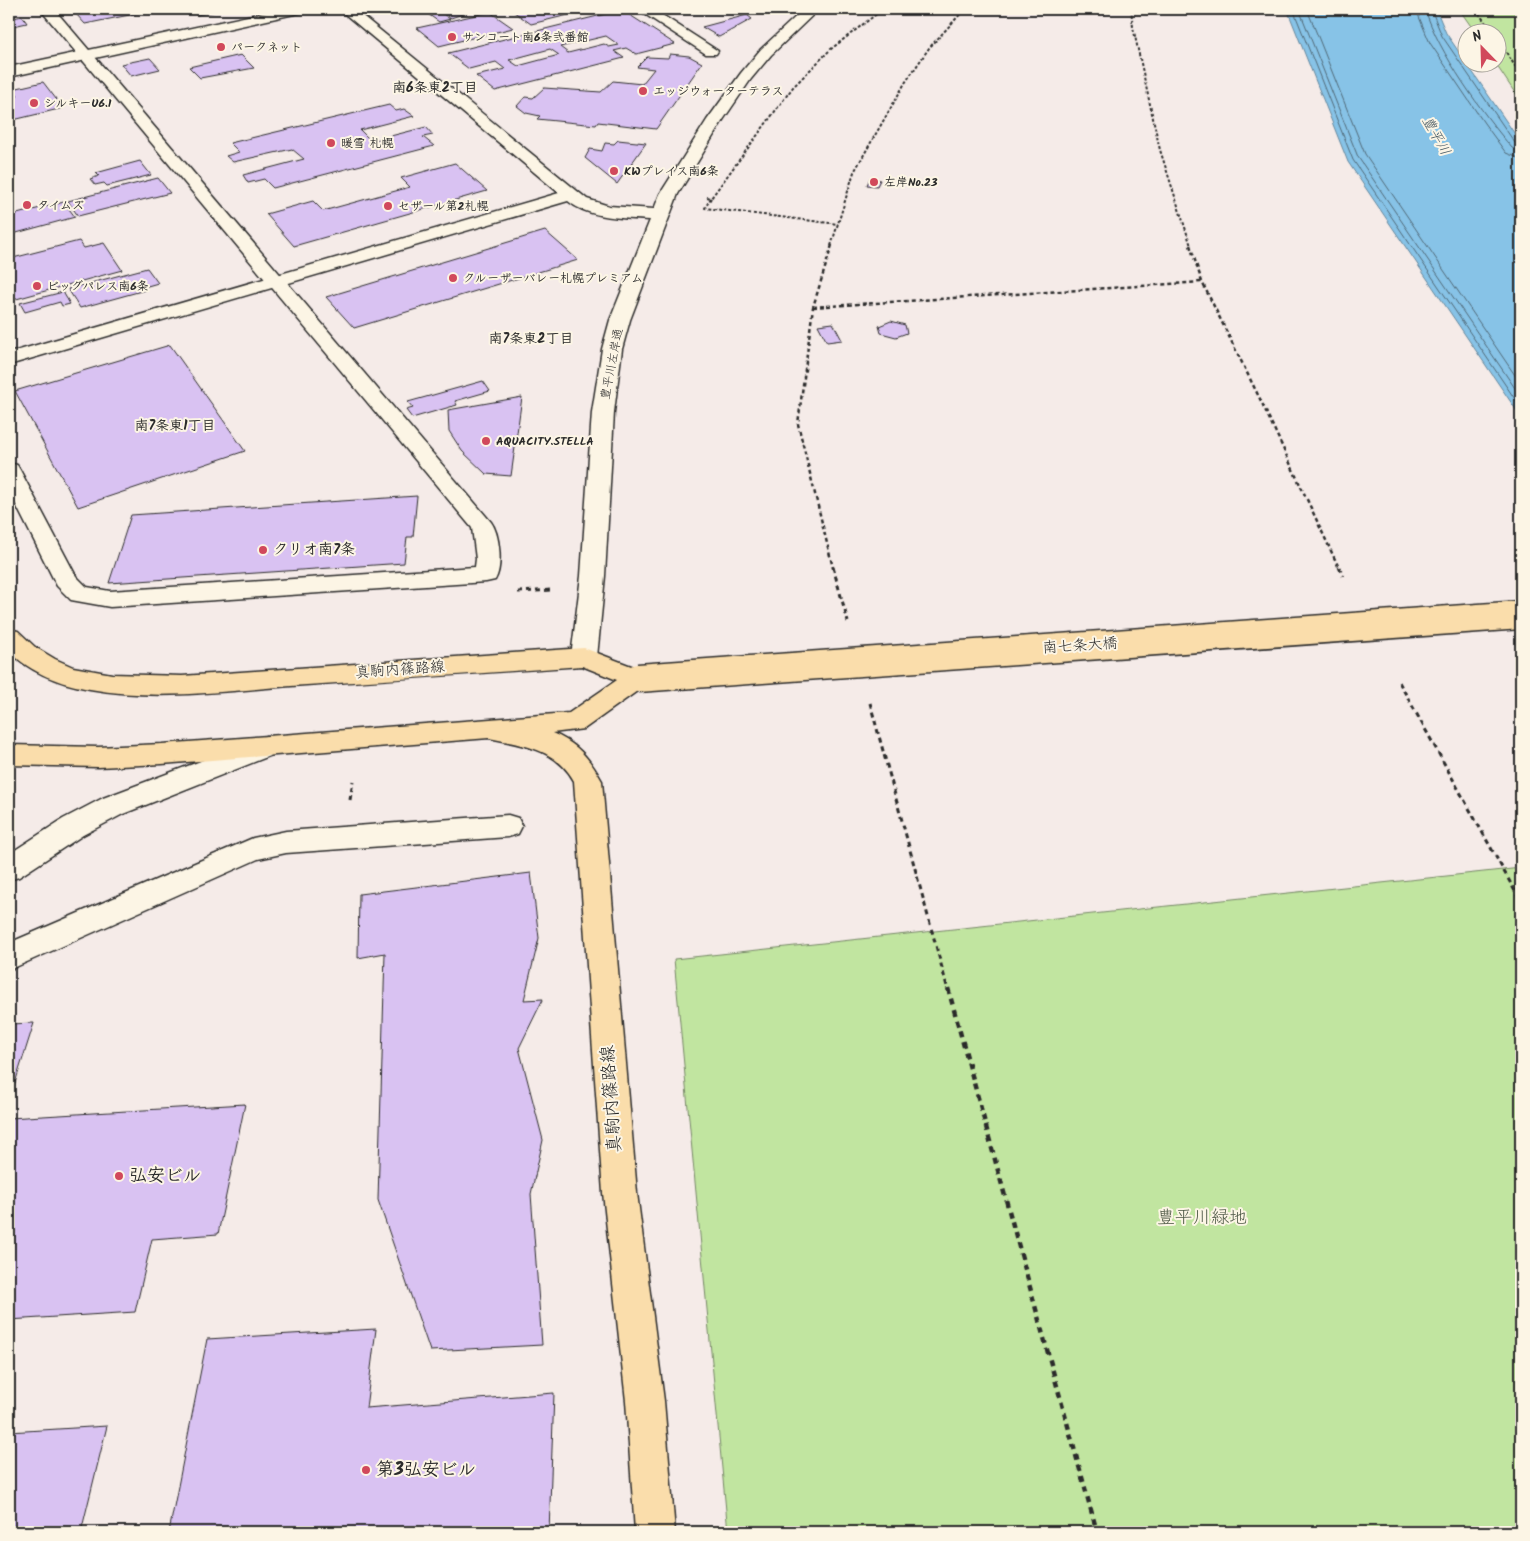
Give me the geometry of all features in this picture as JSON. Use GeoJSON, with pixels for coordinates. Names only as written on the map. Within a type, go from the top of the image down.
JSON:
{"type":"FeatureCollection","features":[{"type":"Feature","properties":{"kind":"main road","name":"南七条大橋"},"geometry":{"type":"LineString","coordinates":[[638,678],[1521,615]]}},
{"type":"Feature","properties":{"kind":"main road","name":"真駒内篠路線"},"geometry":{"type":"LineString","coordinates":[[9,637],[35,660],[64,674],[97,681],[135,685],[182,685],[584,657],[638,678]]}},
{"type":"Feature","properties":{"kind":"main road","name":"真駒内篠路線"},"geometry":{"type":"LineString","coordinates":[[9,755],[98,757],[575,722],[638,678]]}},
{"type":"Feature","properties":{"kind":"main road","name":"真駒内篠路線"},"geometry":{"type":"LineString","coordinates":[[490,729],[530,735],[558,748],[578,763],[588,781],[619,1183],[645,1401],[655,1532]]}},
{"type":"Feature","properties":{"kind":"street"},"geometry":{"type":"LineString","coordinates":[[9,470],[66,580],[80,594],[110,598],[486,574],[488,559],[483,527],[47,9]]}},
{"type":"Feature","properties":{"kind":"street"},"geometry":{"type":"LineString","coordinates":[[9,72],[299,9]]}},
{"type":"Feature","properties":{"kind":"street"},"geometry":{"type":"LineString","coordinates":[[346,9],[571,195],[592,208],[659,215]]}},
{"type":"Feature","properties":{"kind":"street"},"geometry":{"type":"LineString","coordinates":[[644,9],[711,51]]}},
{"type":"Feature","properties":{"kind":"street","name":"豊平川左岸通"},"geometry":{"type":"LineString","coordinates":[[584,657],[594,576],[603,412],[612,348],[620,320],[659,215],[669,194],[710,128],[746,76],[766,52],[812,9]]}},
{"type":"Feature","properties":{"kind":"street"},"geometry":{"type":"LineString","coordinates":[[9,359],[571,195]]}},
{"type":"Feature","properties":{"kind":"street"},"geometry":{"type":"LineString","coordinates":[[9,869],[74,827],[113,806],[267,746]]}},
{"type":"Feature","properties":{"kind":"street"},"geometry":{"type":"LineString","coordinates":[[9,957],[254,849],[286,842],[508,826]]}},
{"type":"Feature","properties":{"kind":"path"},"geometry":{"type":"LineString","coordinates":[[838,224],[705,208],[793,87],[831,50],[883,9]]}},
{"type":"Feature","properties":{"kind":"path"},"geometry":{"type":"LineString","coordinates":[[849,628],[823,532],[798,424],[813,307],[854,172],[879,126],[929,48],[965,9]]}},
{"type":"Feature","properties":{"kind":"path"},"geometry":{"type":"LineString","coordinates":[[1131,9],[1133,27],[1160,150],[1202,282],[1261,401],[1343,576]]}},
{"type":"Feature","properties":{"kind":"path"},"geometry":{"type":"LineString","coordinates":[[1476,9],[1485,22]]}},
{"type":"Feature","properties":{"kind":"path"},"geometry":{"type":"LineString","coordinates":[[1508,56],[1521,76]]}},
{"type":"Feature","properties":{"kind":"path"},"geometry":{"type":"LineString","coordinates":[[704,197],[711,198]]}},
{"type":"Feature","properties":{"kind":"path"},"geometry":{"type":"LineString","coordinates":[[813,307],[1202,282]]}},
{"type":"Feature","properties":{"kind":"path"},"geometry":{"type":"LineString","coordinates":[[528,592],[553,590]]}},
{"type":"Feature","properties":{"kind":"path"},"geometry":{"type":"LineString","coordinates":[[1399,682],[1521,902]]}},
{"type":"Feature","properties":{"kind":"path"},"geometry":{"type":"LineString","coordinates":[[868,695],[1097,1532]]}},
{"type":"Feature","properties":{"kind":"path"},"geometry":{"type":"LineString","coordinates":[[349,807],[353,781]]}},
{"type":"Feature","properties":{"kind":"green space"},"geometry":{"type":"Polygon","coordinates":[[[1459,9],[1521,9],[1521,102],[1501,72],[1508,72],[1508,22],[1468,22],[1459,9]]]}},
{"type":"Feature","properties":{"kind":"green space","name":"豊平川緑地"},"geometry":{"type":"Polygon","coordinates":[[[1521,868],[1521,1532],[728,1532],[674,959],[1521,868]]]}},
{"type":"Feature","properties":{"kind":"water","name":"豊平川"},"geometry":{"type":"Polygon","coordinates":[[[1287,9],[1436,9],[1446,33],[1458,51],[1458,72],[1473,72],[1521,143],[1521,417],[1348,162],[1287,9]]]}},
{"type":"Feature","properties":{"kind":"building"},"geometry":{"type":"Polygon","coordinates":[[[102,9],[159,9],[85,24],[76,14],[102,9]]]}},
{"type":"Feature","properties":{"kind":"building"},"geometry":{"type":"Polygon","coordinates":[[[190,9],[227,9],[197,15],[190,9]]]}},
{"type":"Feature","properties":{"kind":"building"},"geometry":{"type":"Polygon","coordinates":[[[421,9],[436,9],[450,19],[439,22],[421,9]]]}},
{"type":"Feature","properties":{"kind":"building"},"geometry":{"type":"Polygon","coordinates":[[[438,9],[469,9],[471,11],[451,18],[438,9]]]}},
{"type":"Feature","properties":{"kind":"building"},"geometry":{"type":"Polygon","coordinates":[[[510,9],[593,9],[531,24],[510,9]]]}},
{"type":"Feature","properties":{"kind":"building"},"geometry":{"type":"Polygon","coordinates":[[[622,10],[675,44],[636,54],[626,48],[614,51],[624,58],[495,91],[476,76],[505,69],[496,62],[469,69],[448,53],[622,10]],[[606,36],[560,47],[568,53],[604,44],[609,47],[619,45],[606,36]],[[550,49],[509,60],[518,66],[559,55],[550,49]]]}},
{"type":"Feature","properties":{"kind":"building","name":"サンコート南6条弐番館"},"geometry":{"type":"Polygon","coordinates":[[[490,12],[513,28],[439,46],[417,28],[490,12]]]}},
{"type":"Feature","properties":{"kind":"building"},"geometry":{"type":"Polygon","coordinates":[[[747,15],[752,19],[719,37],[702,27],[747,15]]]}},
{"type":"Feature","properties":{"kind":"building"},"geometry":{"type":"Polygon","coordinates":[[[22,16],[27,23],[9,27],[9,19],[22,16]]]}},
{"type":"Feature","properties":{"kind":"building","name":"エッジウォーターテラス"},"geometry":{"type":"Polygon","coordinates":[[[670,54],[689,56],[702,63],[656,129],[598,122],[596,125],[537,119],[540,116],[526,113],[517,106],[525,97],[533,98],[544,88],[601,92],[613,81],[642,84],[654,69],[637,67],[647,57],[668,58],[670,54]]]}},
{"type":"Feature","properties":{"kind":"building"},"geometry":{"type":"Polygon","coordinates":[[[241,55],[254,68],[200,78],[189,67],[241,55]]]}},
{"type":"Feature","properties":{"kind":"building"},"geometry":{"type":"Polygon","coordinates":[[[150,58],[160,69],[131,76],[121,64],[150,58]]]}},
{"type":"Feature","properties":{"kind":"building","name":"シルキーU6.1"},"geometry":{"type":"Polygon","coordinates":[[[43,82],[63,108],[9,121],[9,98],[18,96],[13,89],[43,82]]]}},
{"type":"Feature","properties":{"kind":"building"},"geometry":{"type":"Polygon","coordinates":[[[389,105],[396,111],[404,109],[414,116],[360,130],[371,141],[426,127],[433,135],[423,137],[434,146],[273,188],[264,179],[248,183],[243,175],[304,159],[292,149],[233,162],[226,156],[239,152],[230,143],[389,105]]]}},
{"type":"Feature","properties":{"kind":"building","name":"KWプレイス南6条"},"geometry":{"type":"Polygon","coordinates":[[[618,140],[646,143],[617,184],[585,158],[590,149],[602,151],[605,143],[614,144],[618,140]]]}},
{"type":"Feature","properties":{"kind":"building"},"geometry":{"type":"Polygon","coordinates":[[[140,161],[151,175],[107,186],[104,183],[95,185],[90,179],[99,176],[96,173],[140,161]]]}},
{"type":"Feature","properties":{"kind":"building","name":"セザール第2札幌"},"geometry":{"type":"Polygon","coordinates":[[[455,163],[487,191],[294,246],[266,214],[313,201],[323,211],[410,187],[401,178],[455,163]]]}},
{"type":"Feature","properties":{"kind":"building"},"geometry":{"type":"Polygon","coordinates":[[[158,178],[170,193],[78,216],[68,201],[158,178]]]}},
{"type":"Feature","properties":{"kind":"building","name":"左岸No.23"},"geometry":{"type":"Polygon","coordinates":[[[870,178],[880,180],[877,186],[867,185],[870,178]]]}},
{"type":"Feature","properties":{"kind":"building"},"geometry":{"type":"Polygon","coordinates":[[[64,202],[75,217],[9,235],[9,216],[64,202]]]}},
{"type":"Feature","properties":{"kind":"building","name":"クルーザーバレー札幌プレミアム"},"geometry":{"type":"Polygon","coordinates":[[[545,231],[578,260],[354,328],[326,297],[545,231]]]}},
{"type":"Feature","properties":{"kind":"building","name":"ビッグパレス南6条"},"geometry":{"type":"Polygon","coordinates":[[[79,241],[84,248],[104,243],[122,270],[9,301],[9,259],[79,241]]]}},
{"type":"Feature","properties":{"kind":"building"},"geometry":{"type":"Polygon","coordinates":[[[147,268],[158,283],[144,287],[145,290],[80,308],[68,289],[147,268]]]}},
{"type":"Feature","properties":{"kind":"building"},"geometry":{"type":"Polygon","coordinates":[[[63,292],[70,304],[62,306],[60,302],[25,312],[20,303],[63,292]]]}},
{"type":"Feature","properties":{"kind":"building"},"geometry":{"type":"Polygon","coordinates":[[[891,321],[905,325],[907,333],[896,337],[881,333],[879,326],[891,321]]]}},
{"type":"Feature","properties":{"kind":"building"},"geometry":{"type":"Polygon","coordinates":[[[833,323],[842,340],[827,342],[818,325],[833,323]]]}},
{"type":"Feature","properties":{"kind":"building"},"geometry":{"type":"Polygon","coordinates":[[[170,345],[245,451],[78,507],[15,391],[170,345]]]}},
{"type":"Feature","properties":{"kind":"building"},"geometry":{"type":"Polygon","coordinates":[[[483,381],[490,391],[455,401],[457,405],[412,418],[406,410],[413,408],[408,402],[483,381]]]}},
{"type":"Feature","properties":{"kind":"building","name":"AQUACITY.STELLA"},"geometry":{"type":"Polygon","coordinates":[[[522,397],[511,476],[486,474],[462,451],[449,431],[448,410],[522,397]]]}},
{"type":"Feature","properties":{"kind":"building","name":"クリオ南7条"},"geometry":{"type":"Polygon","coordinates":[[[417,496],[413,537],[407,537],[404,563],[109,583],[131,515],[417,496]]]}},
{"type":"Feature","properties":{"kind":"building"},"geometry":{"type":"Polygon","coordinates":[[[531,873],[539,938],[524,1000],[543,999],[519,1048],[543,1140],[531,1194],[542,1345],[430,1351],[378,1200],[385,953],[358,958],[359,894],[531,873]]]}},
{"type":"Feature","properties":{"kind":"building"},"geometry":{"type":"Polygon","coordinates":[[[34,1023],[9,1102],[9,1024],[34,1023]]]}},
{"type":"Feature","properties":{"kind":"building","name":"弘安ビル"},"geometry":{"type":"Polygon","coordinates":[[[245,1104],[218,1234],[152,1239],[135,1312],[9,1320],[9,1118],[245,1104]]]}},
{"type":"Feature","properties":{"kind":"building","name":"第3弘安ビル"},"geometry":{"type":"Polygon","coordinates":[[[376,1329],[366,1408],[554,1393],[549,1532],[169,1532],[207,1339],[376,1329]]]}},
{"type":"Feature","properties":{"kind":"building"},"geometry":{"type":"Polygon","coordinates":[[[107,1426],[81,1532],[9,1532],[9,1432],[107,1426]]]}},
{"type":"Feature","properties":{"kind":"place","name":"サンコート南6条弐番館"},"geometry":{"type":"Point","coordinates":[452,37]}},
{"type":"Feature","properties":{"kind":"place","name":"パークネット"},"geometry":{"type":"Point","coordinates":[221,47]}},
{"type":"Feature","properties":{"kind":"place","name":"エッジウォーターテラス"},"geometry":{"type":"Point","coordinates":[643,91]}},
{"type":"Feature","properties":{"kind":"place","name":"シルキーU6.1"},"geometry":{"type":"Point","coordinates":[34,103]}},
{"type":"Feature","properties":{"kind":"place","name":"暖雪 札幌"},"geometry":{"type":"Point","coordinates":[331,143]}},
{"type":"Feature","properties":{"kind":"place","name":"KWプレイス南6条"},"geometry":{"type":"Point","coordinates":[614,171]}},
{"type":"Feature","properties":{"kind":"place","name":"左岸No.23"},"geometry":{"type":"Point","coordinates":[874,182]}},
{"type":"Feature","properties":{"kind":"place","name":"タイムズ"},"geometry":{"type":"Point","coordinates":[27,205]}},
{"type":"Feature","properties":{"kind":"place","name":"セザール第2札幌"},"geometry":{"type":"Point","coordinates":[388,206]}},
{"type":"Feature","properties":{"kind":"place","name":"クルーザーバレー札幌プレミアム"},"geometry":{"type":"Point","coordinates":[453,278]}},
{"type":"Feature","properties":{"kind":"place","name":"ビッグパレス南6条"},"geometry":{"type":"Point","coordinates":[37,286]}},
{"type":"Feature","properties":{"kind":"place","name":"AQUACITY.STELLA"},"geometry":{"type":"Point","coordinates":[486,441]}},
{"type":"Feature","properties":{"kind":"place","name":"クリオ南7条"},"geometry":{"type":"Point","coordinates":[263,550]}},
{"type":"Feature","properties":{"kind":"place","name":"弘安ビル"},"geometry":{"type":"Point","coordinates":[119,1176]}},
{"type":"Feature","properties":{"kind":"place","name":"第3弘安ビル"},"geometry":{"type":"Point","coordinates":[366,1470]}},
{"type":"Feature","properties":{"kind":"district","name":"南6条東2丁目"},"geometry":{"type":"Point","coordinates":[435,88]}},
{"type":"Feature","properties":{"kind":"district","name":"南7条東2丁目"},"geometry":{"type":"Point","coordinates":[531,339]}},
{"type":"Feature","properties":{"kind":"district","name":"南7条東1丁目"},"geometry":{"type":"Point","coordinates":[175,426]}}]}
